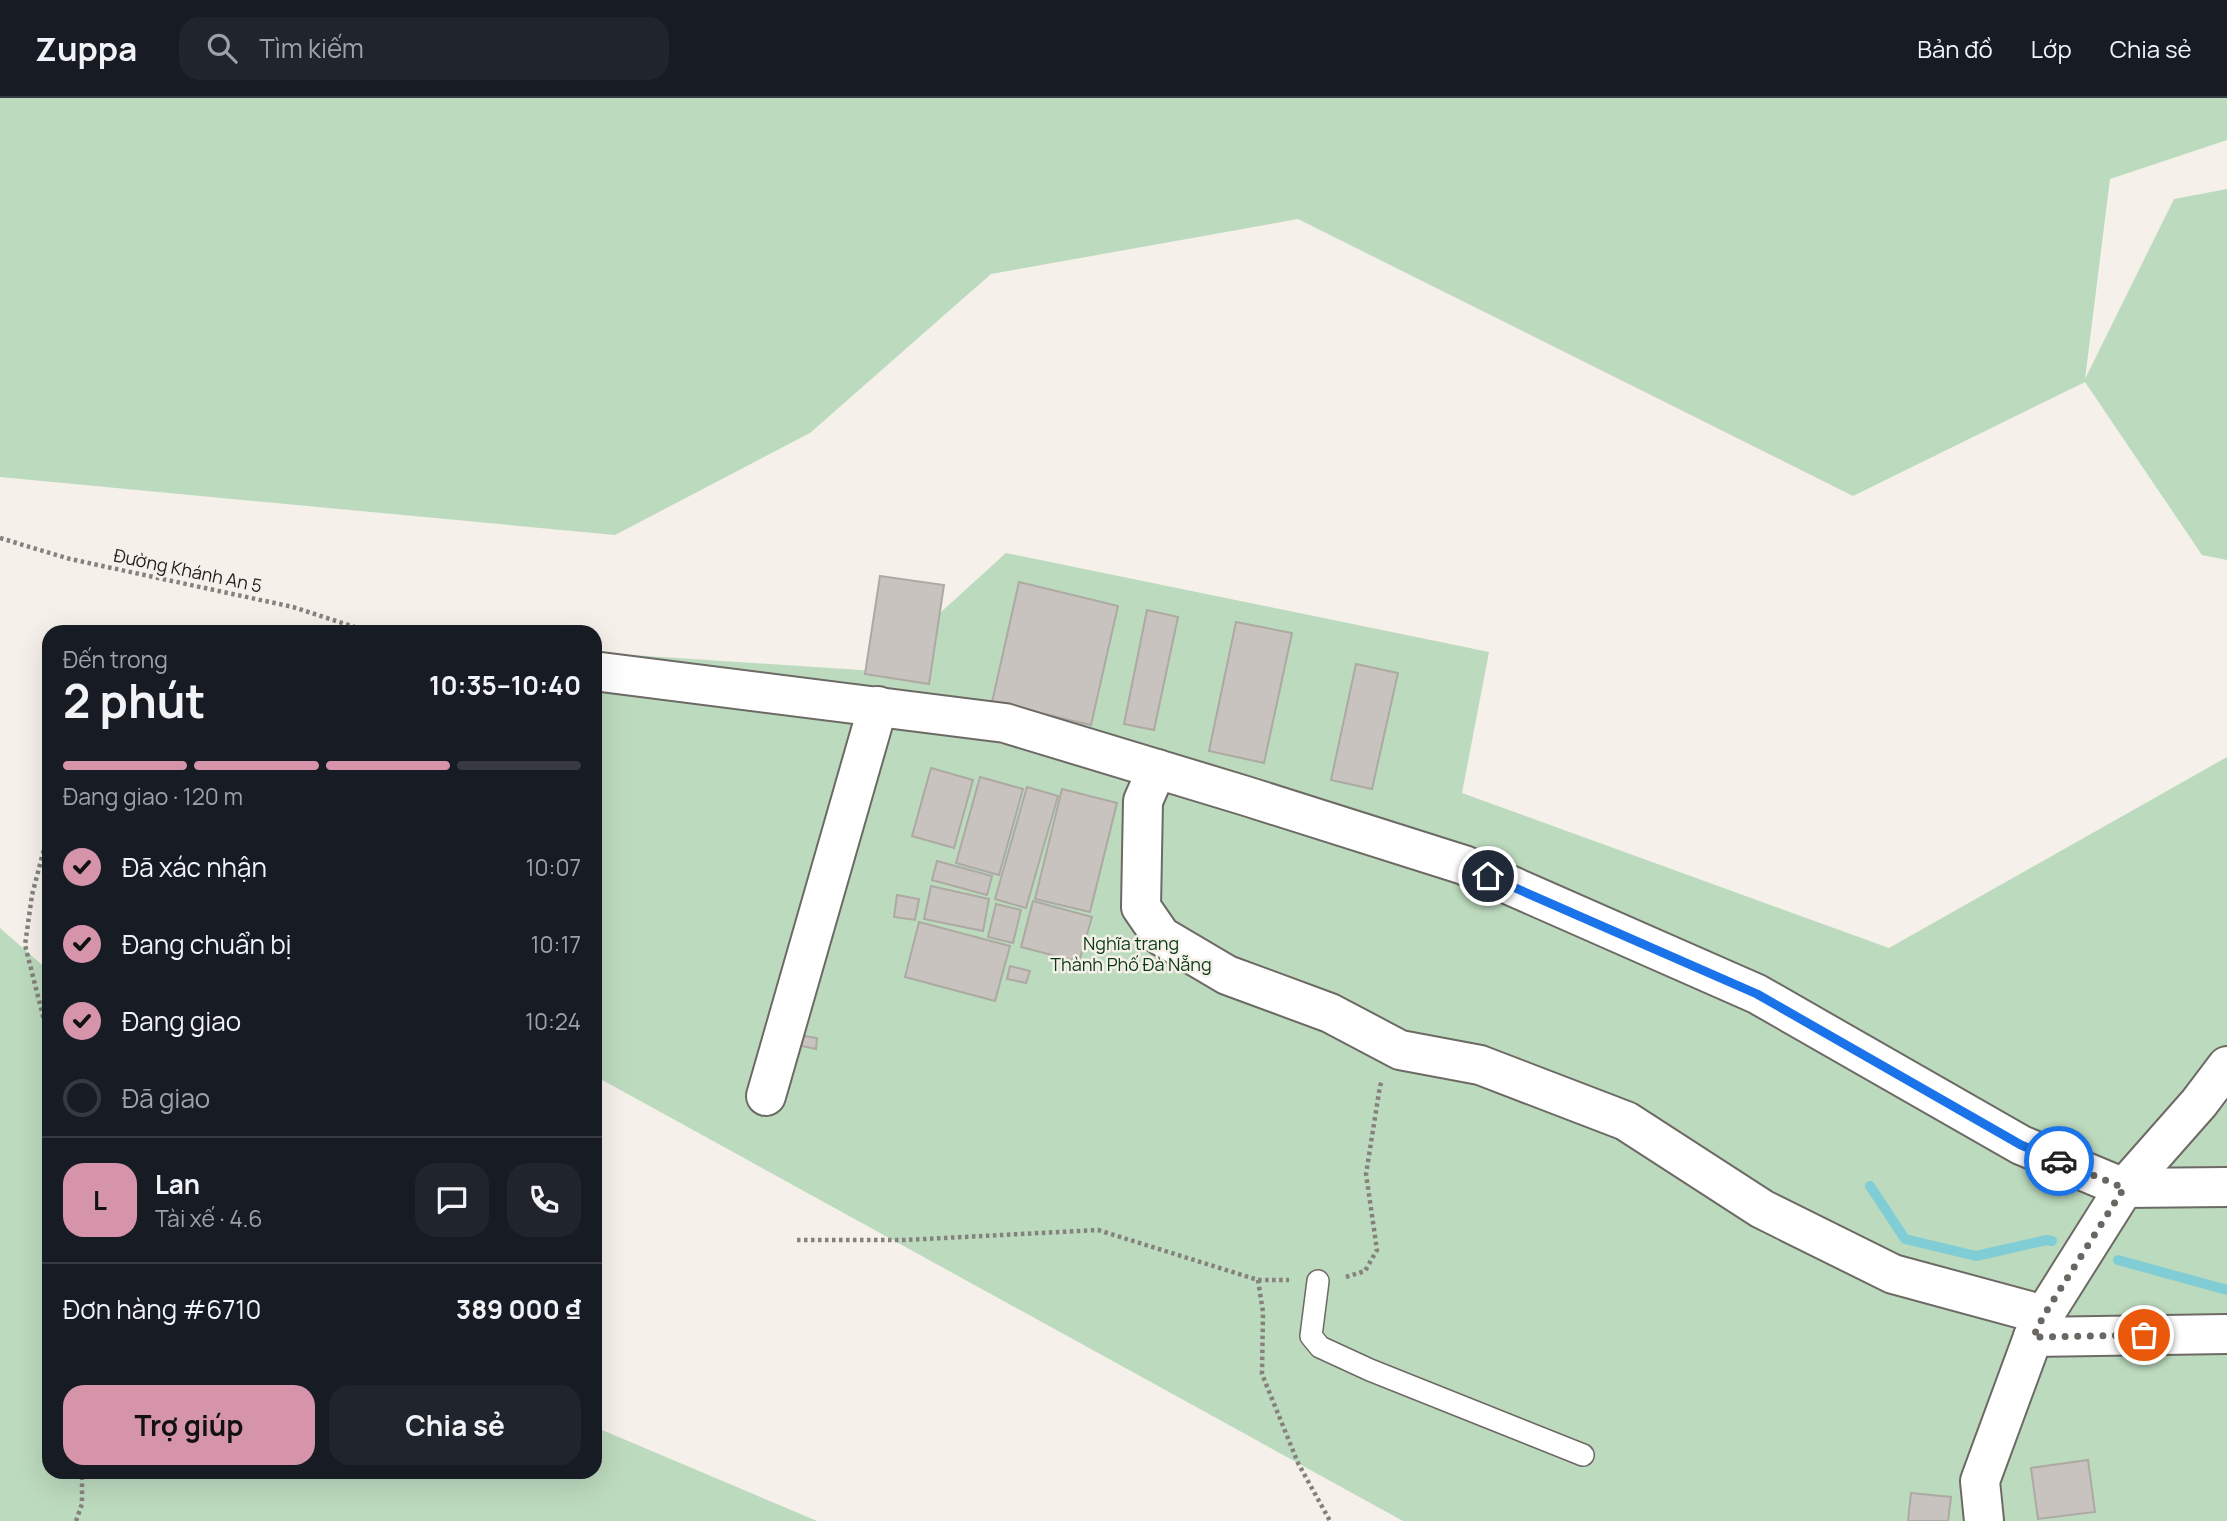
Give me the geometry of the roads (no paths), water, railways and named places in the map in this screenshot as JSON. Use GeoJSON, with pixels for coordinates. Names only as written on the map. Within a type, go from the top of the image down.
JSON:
{"type":"FeatureCollection","features":[{"type":"Feature","properties":{"kind":"street"},"geometry":{"type":"LineString","coordinates":[[602,672],[1005,723],[1464,865],[1757,994],[2021,1145],[2124,1188],[2227,1187]]}},
{"type":"Feature","properties":{"kind":"street"},"geometry":{"type":"LineString","coordinates":[[765,1096],[878,706]]}},
{"type":"Feature","properties":{"kind":"street"},"geometry":{"type":"LineString","coordinates":[[1157,769],[1143,801],[1141,907],[1161,936],[1227,975],[1330,1013],[1400,1050],[1480,1065],[1626,1121],[1762,1209],[1893,1274],[2039,1326],[2227,1334]]}},
{"type":"Feature","properties":{"kind":"street"},"geometry":{"type":"LineString","coordinates":[[1984,1521],[1980,1481],[2039,1326],[2124,1188],[2227,1066]]}},
{"type":"Feature","properties":{"kind":"lane"},"geometry":{"type":"LineString","coordinates":[[1318,1281],[1311,1336],[1320,1347],[1370,1370],[1583,1455]]}},
{"type":"Feature","properties":{"kind":"waterway"},"geometry":{"type":"LineString","coordinates":[[1870,1186],[1905,1239],[1976,1256],[2052,1241]]}},
{"type":"Feature","properties":{"kind":"waterway"},"geometry":{"type":"LineString","coordinates":[[2118,1260],[2227,1290]]}},
{"type":"Feature","properties":{"kind":"park label","name":"Nghĩa trang Thành Phố Đà Nẵng"},"geometry":{"type":"Point","coordinates":[1131,953]}}]}
